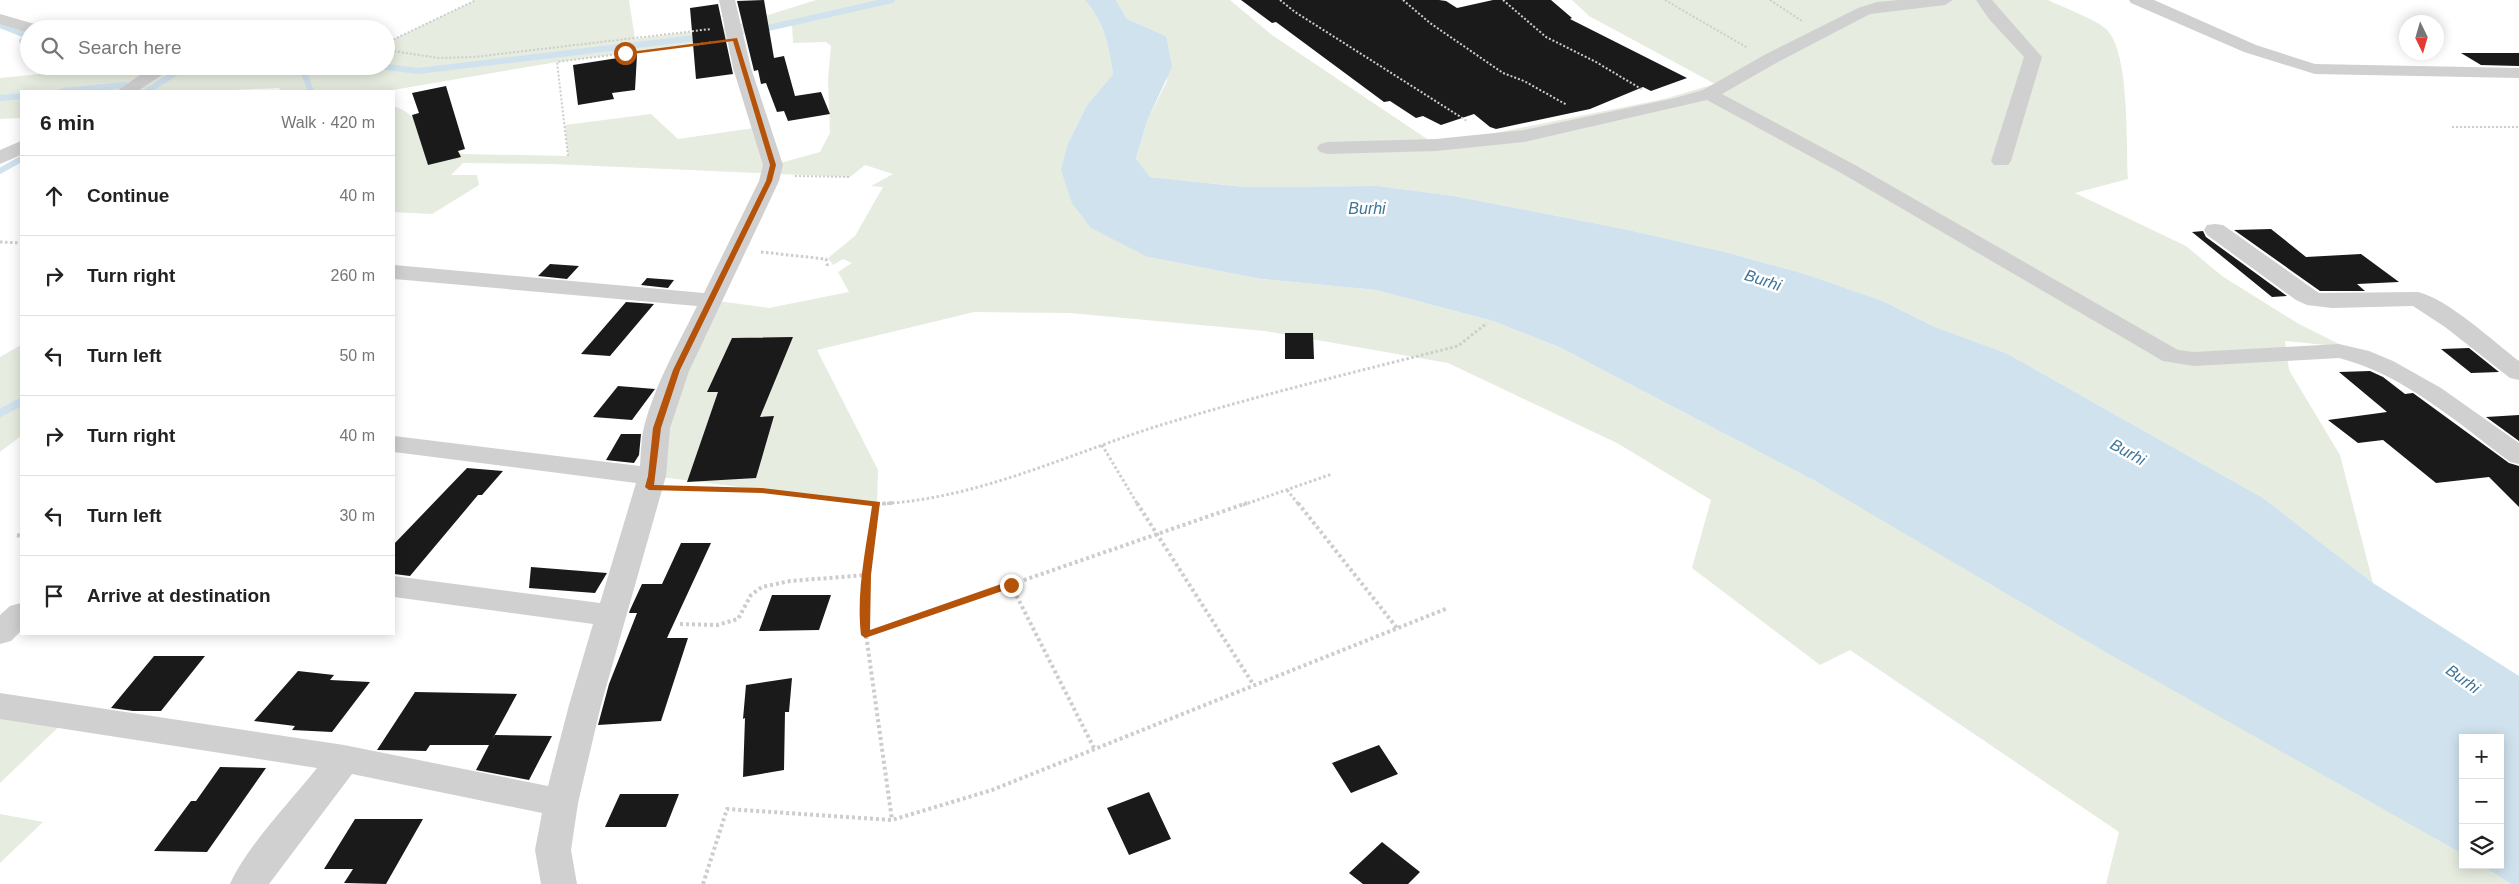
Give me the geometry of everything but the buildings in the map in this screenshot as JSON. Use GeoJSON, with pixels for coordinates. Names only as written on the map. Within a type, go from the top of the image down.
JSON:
{"type":"FeatureCollection","features":[{"type":"Feature","properties":{"kind":"street"},"geometry":{"type":"LineString","coordinates":[[559,884],[553,850],[561,803],[585,705],[651,482],[657,428],[676,370],[771,175],[773,165],[727,0]]}},
{"type":"Feature","properties":{"kind":"street"},"geometry":{"type":"LineString","coordinates":[[1327,148],[1436,145],[1524,136],[1667,105],[1709,94],[1772,58],[1864,11],[1877,7],[1945,0]]}},
{"type":"Feature","properties":{"kind":"street"},"geometry":{"type":"LineString","coordinates":[[1984,0],[1989,11],[2025,45],[2033,58],[2001,162]]}},
{"type":"Feature","properties":{"kind":"street"},"geometry":{"type":"LineString","coordinates":[[2137,0],[2146,2],[2205,30],[2297,65],[2315,69],[2519,73]]}},
{"type":"Feature","properties":{"kind":"street"},"geometry":{"type":"LineString","coordinates":[[0,18],[20,25]]}},
{"type":"Feature","properties":{"kind":"street"},"geometry":{"type":"LineString","coordinates":[[128,90],[152,75]]}},
{"type":"Feature","properties":{"kind":"street"},"geometry":{"type":"LineString","coordinates":[[1709,94],[1848,169],[2022,272],[2172,356],[2194,359],[2339,351],[2354,353],[2369,359],[2420,387],[2465,416],[2519,456]]}},
{"type":"Feature","properties":{"kind":"street"},"geometry":{"type":"LineString","coordinates":[[0,158],[20,148]]}},
{"type":"Feature","properties":{"kind":"street"},"geometry":{"type":"LineString","coordinates":[[2215,230],[2304,295],[2315,300],[2418,299],[2453,322],[2519,373]]}},
{"type":"Feature","properties":{"kind":"street"},"geometry":{"type":"LineString","coordinates":[[395,272],[710,300]]}},
{"type":"Feature","properties":{"kind":"street"},"geometry":{"type":"LineString","coordinates":[[395,444],[651,482]]}},
{"type":"Feature","properties":{"kind":"street"},"geometry":{"type":"LineString","coordinates":[[395,586],[612,616]]}},
{"type":"Feature","properties":{"kind":"street"},"geometry":{"type":"LineString","coordinates":[[0,633],[20,615]]}},
{"type":"Feature","properties":{"kind":"street"},"geometry":{"type":"LineString","coordinates":[[0,706],[344,760],[561,803]]}},
{"type":"Feature","properties":{"kind":"street"},"geometry":{"type":"LineString","coordinates":[[248,884],[280,839],[344,760]]}},
{"type":"Feature","properties":{"kind":"path"},"geometry":{"type":"LineString","coordinates":[[395,39],[476,0]]}},
{"type":"Feature","properties":{"kind":"path"},"geometry":{"type":"LineString","coordinates":[[1280,0],[1332,37],[1494,139]]}},
{"type":"Feature","properties":{"kind":"path"},"geometry":{"type":"LineString","coordinates":[[1403,0],[1430,23],[1503,73],[1531,85],[1597,120]]}},
{"type":"Feature","properties":{"kind":"path"},"geometry":{"type":"LineString","coordinates":[[1503,0],[1546,38],[1596,62],[1667,105]]}},
{"type":"Feature","properties":{"kind":"path"},"geometry":{"type":"LineString","coordinates":[[1666,0],[1734,41],[1772,58]]}},
{"type":"Feature","properties":{"kind":"path"},"geometry":{"type":"LineString","coordinates":[[1770,0],[1804,22],[1825,31]]}},
{"type":"Feature","properties":{"kind":"path"},"geometry":{"type":"LineString","coordinates":[[395,51],[439,58],[474,57],[735,33]]}},
{"type":"Feature","properties":{"kind":"path"},"geometry":{"type":"LineString","coordinates":[[568,156],[557,62],[735,33]]}},
{"type":"Feature","properties":{"kind":"path"},"geometry":{"type":"LineString","coordinates":[[2452,127],[2519,127]]}},
{"type":"Feature","properties":{"kind":"path"},"geometry":{"type":"LineString","coordinates":[[771,175],[850,178]]}},
{"type":"Feature","properties":{"kind":"path"},"geometry":{"type":"LineString","coordinates":[[0,242],[20,243]]}},
{"type":"Feature","properties":{"kind":"path"},"geometry":{"type":"LineString","coordinates":[[733,254],[759,252],[826,259],[828,268]]}},
{"type":"Feature","properties":{"kind":"path"},"geometry":{"type":"LineString","coordinates":[[651,482],[762,491],[877,504],[911,502],[986,485],[1102,445],[1282,391],[1458,346],[1487,323]]}},
{"type":"Feature","properties":{"kind":"path"},"geometry":{"type":"LineString","coordinates":[[1102,445],[1156,535],[1253,684]]}},
{"type":"Feature","properties":{"kind":"path"},"geometry":{"type":"LineString","coordinates":[[865,635],[1332,474]]}},
{"type":"Feature","properties":{"kind":"path"},"geometry":{"type":"LineString","coordinates":[[1288,490],[1397,628]]}},
{"type":"Feature","properties":{"kind":"path"},"geometry":{"type":"LineString","coordinates":[[877,504],[867,575],[864,620],[892,820]]}},
{"type":"Feature","properties":{"kind":"path"},"geometry":{"type":"LineString","coordinates":[[680,624],[717,625],[738,619],[751,594],[761,586],[867,575]]}},
{"type":"Feature","properties":{"kind":"path"},"geometry":{"type":"LineString","coordinates":[[1011,585],[1094,748]]}},
{"type":"Feature","properties":{"kind":"path"},"geometry":{"type":"LineString","coordinates":[[703,884],[727,809],[892,820],[992,790],[1253,684],[1448,608]]}},
{"type":"Feature","properties":{"kind":"shaded area"},"geometry":{"type":"Polygon","coordinates":[[[476,0],[629,0],[635,39],[734,26],[816,0],[1085,0],[1097,17],[1105,34],[1113,74],[1087,105],[1068,143],[1148,257],[1261,279],[1376,290],[1493,321],[1559,347],[1817,482],[2444,842],[2459,851],[2459,869],[2487,869],[2511,884],[2106,884],[2119,832],[1850,650],[1820,665],[1692,568],[1711,500],[1617,443],[1448,363],[1265,331],[1070,313],[974,312],[817,350],[878,470],[877,504],[652,476],[710,300],[769,308],[849,292],[838,272],[852,263],[843,259],[833,265],[828,258],[855,236],[883,187],[871,186],[893,174],[865,165],[850,177],[552,164],[463,163],[451,175],[477,175],[479,185],[432,214],[395,212],[395,106],[403,110],[439,136],[442,147],[463,154],[568,156],[565,125],[651,114],[678,139],[761,127],[773,165],[820,152],[830,133],[828,79],[831,46],[826,42],[793,43],[792,24],[749,31],[735,39],[557,62],[393,90],[280,90],[279,88],[230,90],[20,90],[20,118],[0,119],[0,78],[30,75],[395,75],[395,39],[476,0]]]}},
{"type":"Feature","properties":{"kind":"shaded area"},"geometry":{"type":"Polygon","coordinates":[[[1116,0],[1230,0],[1272,35],[1436,145],[1664,99],[1715,84],[1589,16],[1572,0],[2048,0],[2079,14],[2107,30],[2120,58],[2127,123],[2128,179],[2075,193],[2186,246],[2222,276],[2299,324],[2345,347],[2285,341],[2289,370],[2340,455],[2373,583],[2263,498],[2006,353],[1935,327],[1883,301],[1805,274],[1725,252],[1624,229],[1454,196],[1378,186],[1245,187],[1150,177],[1136,160],[1147,121],[1167,81],[1166,36],[1127,19],[1116,0]]]}},
{"type":"Feature","properties":{"kind":"shaded area"},"geometry":{"type":"Polygon","coordinates":[[[20,346],[20,437],[0,452],[0,357],[20,346]]]}},
{"type":"Feature","properties":{"kind":"shaded area"},"geometry":{"type":"Polygon","coordinates":[[[0,706],[68,718],[0,783],[0,706]]]}},
{"type":"Feature","properties":{"kind":"shaded area"},"geometry":{"type":"Polygon","coordinates":[[[0,814],[43,822],[0,863],[0,814]]]}},
{"type":"Feature","properties":{"kind":"water","name":"Burhi"},"geometry":{"type":"Polygon","coordinates":[[[1085,0],[1116,0],[1127,19],[1166,36],[1172,67],[1147,121],[1136,159],[1150,177],[1245,187],[1378,186],[1454,196],[1624,229],[1725,252],[1805,274],[1883,301],[1935,327],[2006,353],[2263,498],[2373,583],[2519,676],[2519,884],[2511,884],[2487,869],[2504,869],[2504,734],[2459,734],[2459,852],[2109,654],[1817,482],[1559,347],[1493,321],[1376,290],[1261,279],[1148,257],[1091,228],[1072,203],[1061,170],[1068,143],[1087,105],[1113,74],[1105,34],[1085,0]]]}},
{"type":"Feature","properties":{"kind":"waterway"},"geometry":{"type":"LineString","coordinates":[[759,30],[892,0]]}},
{"type":"Feature","properties":{"kind":"waterway"},"geometry":{"type":"LineString","coordinates":[[0,25],[20,33]]}},
{"type":"Feature","properties":{"kind":"waterway"},"geometry":{"type":"LineString","coordinates":[[395,68],[418,71],[704,37]]}},
{"type":"Feature","properties":{"kind":"waterway"},"geometry":{"type":"LineString","coordinates":[[149,90],[172,75]]}},
{"type":"Feature","properties":{"kind":"waterway"},"geometry":{"type":"LineString","coordinates":[[305,75],[311,90]]}},
{"type":"Feature","properties":{"kind":"waterway"},"geometry":{"type":"LineString","coordinates":[[73,90],[125,85]]}},
{"type":"Feature","properties":{"kind":"waterway"},"geometry":{"type":"LineString","coordinates":[[0,98],[20,96]]}},
{"type":"Feature","properties":{"kind":"waterway"},"geometry":{"type":"LineString","coordinates":[[0,171],[20,160]]}},
{"type":"Feature","properties":{"kind":"waterway"},"geometry":{"type":"LineString","coordinates":[[0,413],[20,403]]}},
{"type":"Feature","properties":{"kind":"route"},"geometry":{"type":"LineString","coordinates":[[625,53],[735,39],[742,68],[773,165],[769,181],[676,370],[657,428],[649,487],[762,491],[877,504],[867,575],[865,635],[1011,585]]}}]}
